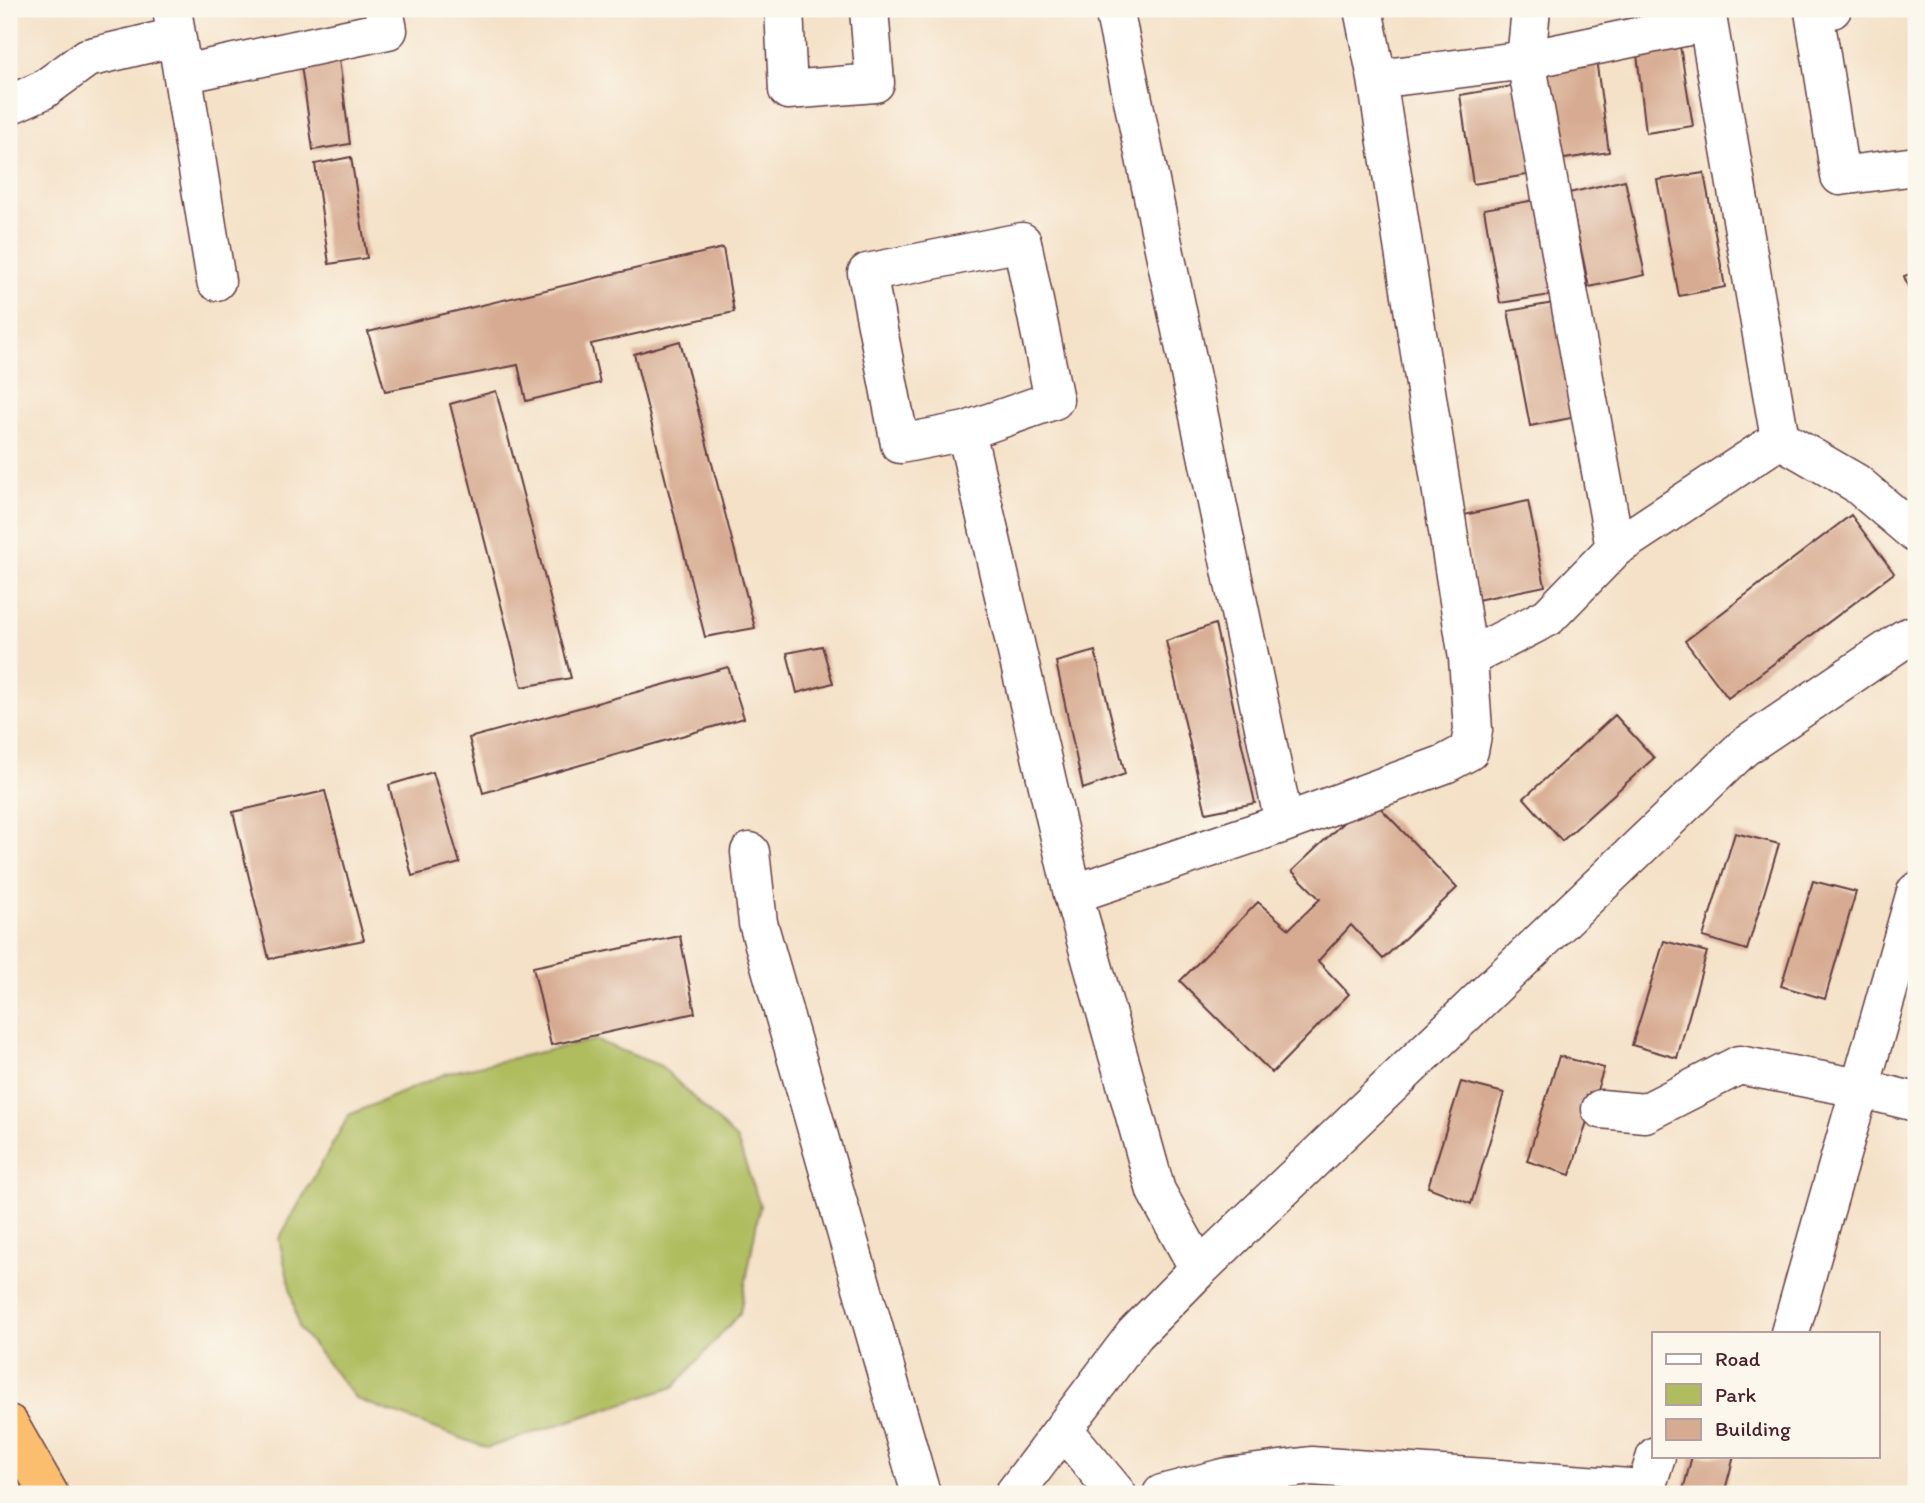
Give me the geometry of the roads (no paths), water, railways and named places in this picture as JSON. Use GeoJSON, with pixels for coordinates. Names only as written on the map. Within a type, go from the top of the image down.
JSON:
{"type":"FeatureCollection","features":[{"type":"Feature","properties":{"kind":"highway"},"geometry":{"type":"LineString","coordinates":[[9,1424],[49,1494]]}},
{"type":"Feature","properties":{"kind":"street"},"geometry":{"type":"LineString","coordinates":[[9,105],[43,90],[87,58],[177,40],[388,30],[384,9]]}},
{"type":"Feature","properties":{"kind":"street"},"geometry":{"type":"LineString","coordinates":[[784,9],[788,90],[875,83],[869,9]]}},
{"type":"Feature","properties":{"kind":"street"},"geometry":{"type":"LineString","coordinates":[[1114,9],[1284,823]]}},
{"type":"Feature","properties":{"kind":"street"},"geometry":{"type":"LineString","coordinates":[[1073,894],[1284,823],[1445,764],[1469,751],[1473,730],[1468,658],[1377,79],[1363,9]]}},
{"type":"Feature","properties":{"kind":"street"},"geometry":{"type":"LineString","coordinates":[[1531,9],[1526,60],[1615,548]]}},
{"type":"Feature","properties":{"kind":"street"},"geometry":{"type":"LineString","coordinates":[[1832,9],[1814,11],[1840,176],[1916,166]]}},
{"type":"Feature","properties":{"kind":"street"},"geometry":{"type":"LineString","coordinates":[[1377,79],[1526,60],[1708,22],[1780,439]]}},
{"type":"Feature","properties":{"kind":"street"},"geometry":{"type":"LineString","coordinates":[[177,40],[216,281]]}},
{"type":"Feature","properties":{"kind":"street"},"geometry":{"type":"LineString","coordinates":[[1022,242],[1054,400],[966,431],[900,444],[867,273],[1022,242]]}},
{"type":"Feature","properties":{"kind":"street"},"geometry":{"type":"LineString","coordinates":[[966,431],[1073,894],[1156,1191],[1199,1269]]}},
{"type":"Feature","properties":{"kind":"street"},"geometry":{"type":"LineString","coordinates":[[1468,658],[1548,618],[1615,548],[1780,439]]}},
{"type":"Feature","properties":{"kind":"street"},"geometry":{"type":"LineString","coordinates":[[1780,439],[1856,483],[1916,534]]}},
{"type":"Feature","properties":{"kind":"street"},"geometry":{"type":"LineString","coordinates":[[1014,1494],[1135,1334],[1199,1269],[1743,748],[1916,634]]}},
{"type":"Feature","properties":{"kind":"street"},"geometry":{"type":"LineString","coordinates":[[750,852],[758,923],[921,1494]]}},
{"type":"Feature","properties":{"kind":"street"},"geometry":{"type":"LineString","coordinates":[[1790,1332],[1916,892]]}},
{"type":"Feature","properties":{"kind":"street"},"geometry":{"type":"LineString","coordinates":[[1601,1109],[1645,1113],[1739,1065],[1916,1102]]}},
{"type":"Feature","properties":{"kind":"street"},"geometry":{"type":"LineString","coordinates":[[1063,1429],[1117,1494]]}},
{"type":"Feature","properties":{"kind":"street"},"geometry":{"type":"LineString","coordinates":[[1161,1494],[1227,1477],[1311,1466],[1464,1486],[1648,1480]]}}]}
